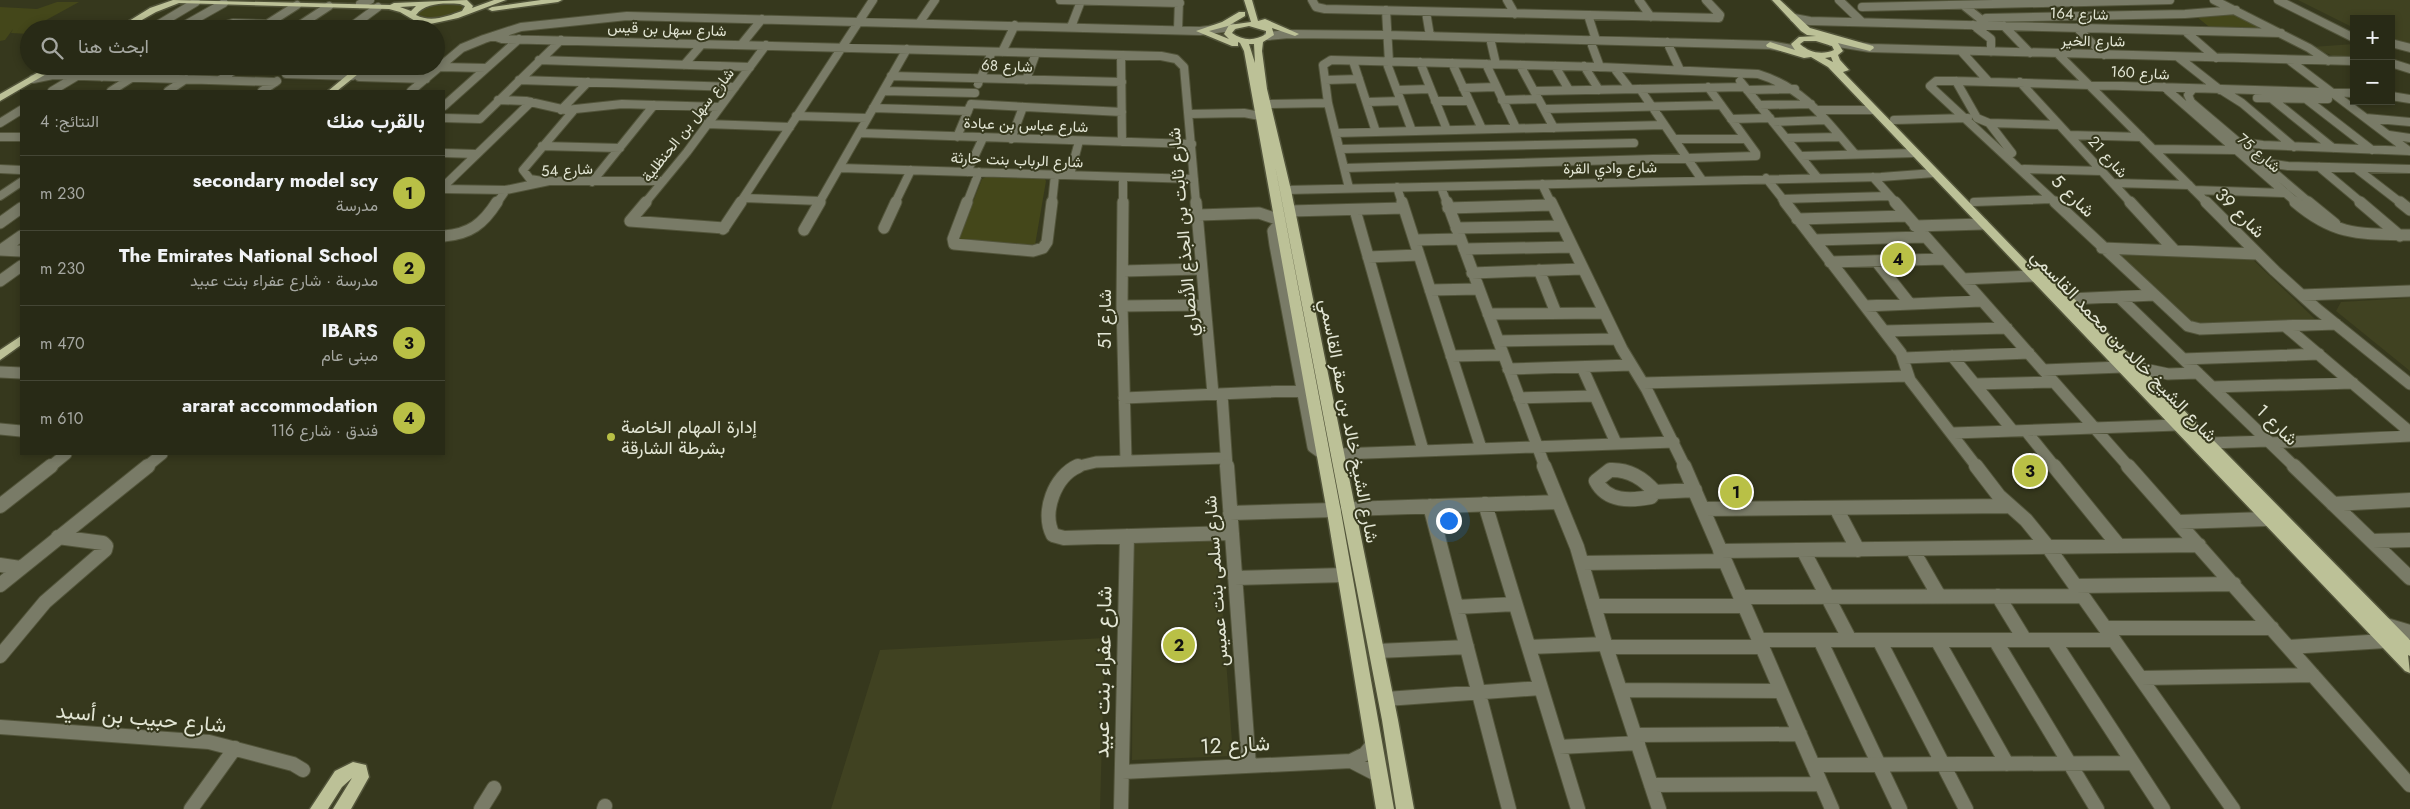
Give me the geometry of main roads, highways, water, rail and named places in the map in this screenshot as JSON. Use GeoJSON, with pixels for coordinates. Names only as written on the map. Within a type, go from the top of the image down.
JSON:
{"type":"FeatureCollection","features":[{"type":"Feature","properties":{"kind":"main road"},"geometry":{"type":"LineString","coordinates":[[125,20],[157,0],[196,2],[212,6],[224,3],[329,6],[379,4],[397,8],[412,19],[418,20]]}},
{"type":"Feature","properties":{"kind":"main road"},"geometry":{"type":"LineString","coordinates":[[236,0],[394,5],[433,1],[475,0]]}},
{"type":"Feature","properties":{"kind":"main road"},"geometry":{"type":"LineString","coordinates":[[460,0],[468,4],[466,11]]}},
{"type":"Feature","properties":{"kind":"main road"},"geometry":{"type":"LineString","coordinates":[[445,20],[466,11],[502,0]]}},
{"type":"Feature","properties":{"kind":"main road"},"geometry":{"type":"LineString","coordinates":[[445,24],[509,0]]}},
{"type":"Feature","properties":{"kind":"main road"},"geometry":{"type":"LineString","coordinates":[[475,13],[511,5],[558,0]]}},
{"type":"Feature","properties":{"kind":"main road","name":"شارع الشيخ خالد بن صقر القاسمي"},"geometry":{"type":"LineString","coordinates":[[1240,0],[1242,14],[1236,26],[1228,32],[1254,40],[1270,167],[1280,222],[1280,244],[1307,390],[1324,455],[1385,809]]}},
{"type":"Feature","properties":{"kind":"main road"},"geometry":{"type":"LineString","coordinates":[[1248,0],[1252,16],[1258,25],[1254,40]]}},
{"type":"Feature","properties":{"kind":"main road"},"geometry":{"type":"LineString","coordinates":[[1767,0],[1798,33],[1834,53]]}},
{"type":"Feature","properties":{"kind":"main road"},"geometry":{"type":"LineString","coordinates":[[1776,0],[1794,18],[1798,33]]}},
{"type":"Feature","properties":{"kind":"main road"},"geometry":{"type":"LineString","coordinates":[[136,20],[153,10],[181,1]]}},
{"type":"Feature","properties":{"kind":"main road"},"geometry":{"type":"LineString","coordinates":[[412,19],[418,8],[433,1]]}},
{"type":"Feature","properties":{"kind":"main road"},"geometry":{"type":"LineString","coordinates":[[1242,14],[1226,24],[1200,31],[1222,38],[1254,40],[1295,34],[1252,16]]}},
{"type":"Feature","properties":{"kind":"main road"},"geometry":{"type":"LineString","coordinates":[[433,20],[450,18]]}},
{"type":"Feature","properties":{"kind":"main road"},"geometry":{"type":"LineString","coordinates":[[1236,26],[1258,25]]}},
{"type":"Feature","properties":{"kind":"main road"},"geometry":{"type":"LineString","coordinates":[[1798,33],[1870,48],[1846,55],[1770,45],[1798,33]]}},
{"type":"Feature","properties":{"kind":"main road","name":"شارع الشيخ خالد بن محمد القاسمي"},"geometry":{"type":"LineString","coordinates":[[1798,33],[1797,47],[1807,52],[1834,53],[1894,120],[2069,299],[2224,476],[2410,667]]}},
{"type":"Feature","properties":{"kind":"main road","name":"شارع الشيخ خالد بن محمد القاسمي"},"geometry":{"type":"LineString","coordinates":[[1834,53],[1873,110],[2054,298],[2129,367],[2155,387],[2386,625],[2409,646]]}},
{"type":"Feature","properties":{"kind":"main road"},"geometry":{"type":"LineString","coordinates":[[0,91],[37,75]]}},
{"type":"Feature","properties":{"kind":"main road"},"geometry":{"type":"LineString","coordinates":[[0,98],[40,75]]}},
{"type":"Feature","properties":{"kind":"main road"},"geometry":{"type":"LineString","coordinates":[[334,90],[356,76]]}},
{"type":"Feature","properties":{"kind":"main road"},"geometry":{"type":"LineString","coordinates":[[343,90],[356,76]]}},
{"type":"Feature","properties":{"kind":"main road","name":"شارع الشيخ خالد بن صقر القاسمي"},"geometry":{"type":"LineString","coordinates":[[1262,109],[1286,190],[1406,809]]}},
{"type":"Feature","properties":{"kind":"main road"},"geometry":{"type":"LineString","coordinates":[[1270,167],[1272,163],[1276,163],[1283,176]]}},
{"type":"Feature","properties":{"kind":"main road"},"geometry":{"type":"LineString","coordinates":[[2054,298],[2070,310],[2080,311]]}},
{"type":"Feature","properties":{"kind":"main road"},"geometry":{"type":"LineString","coordinates":[[0,348],[20,331]]}},
{"type":"Feature","properties":{"kind":"main road"},"geometry":{"type":"LineString","coordinates":[[0,348],[20,340]]}},
{"type":"Feature","properties":{"kind":"main road"},"geometry":{"type":"LineString","coordinates":[[2224,476],[2228,473],[2233,474],[2256,496],[2267,503]]}},
{"type":"Feature","properties":{"kind":"main road"},"geometry":{"type":"LineString","coordinates":[[1366,696],[1378,722],[1385,725],[1390,720]]}},
{"type":"Feature","properties":{"kind":"main road"},"geometry":{"type":"LineString","coordinates":[[319,809],[341,776],[352,769],[360,770],[361,777],[342,809]]}},
{"type":"Feature","properties":{"kind":"place","name":"ararat accommodation"},"geometry":{"type":"Point","coordinates":[1898,259]}},
{"type":"Feature","properties":{"kind":"place","name":"إدارة المهام الخاصة بشرطة الشارقة"},"geometry":{"type":"Point","coordinates":[611,437]}},
{"type":"Feature","properties":{"kind":"place","name":"IBARS"},"geometry":{"type":"Point","coordinates":[2030,471]}},
{"type":"Feature","properties":{"kind":"place","name":"secondary model scy"},"geometry":{"type":"Point","coordinates":[1736,492]}},
{"type":"Feature","properties":{"kind":"place","name":"The Emirates National School"},"geometry":{"type":"Point","coordinates":[1179,645]}}]}
